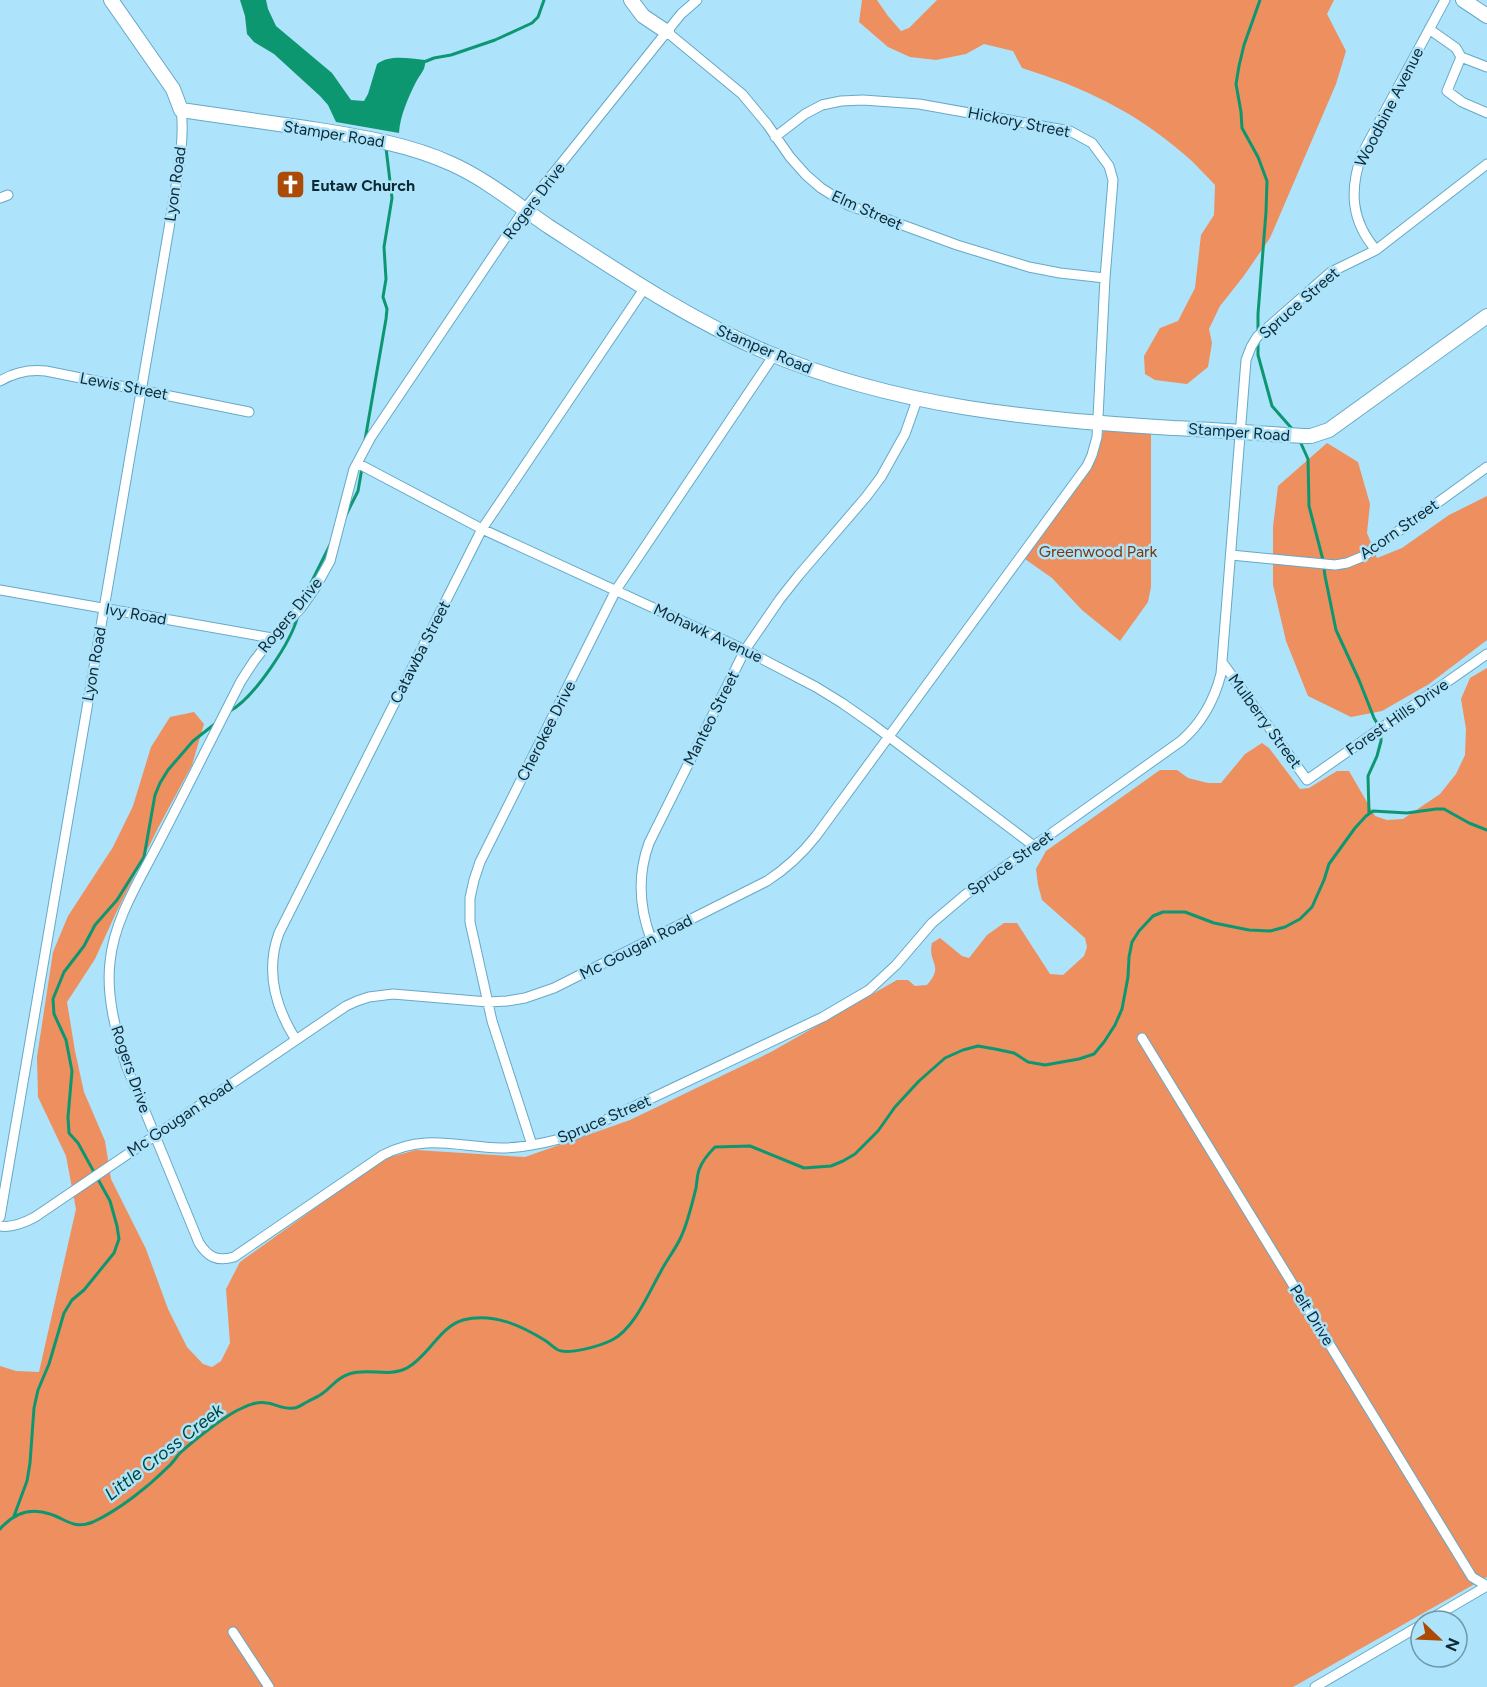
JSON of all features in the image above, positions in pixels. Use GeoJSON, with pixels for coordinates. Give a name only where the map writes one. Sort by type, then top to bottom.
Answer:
{"type":"FeatureCollection","features":[{"type":"Feature","properties":{"kind":"street"},"geometry":{"type":"LineString","coordinates":[[111,0],[173,89],[181,110]]}},
{"type":"Feature","properties":{"kind":"street","name":"Elm Street"},"geometry":{"type":"LineString","coordinates":[[631,0],[644,16],[667,32],[742,94],[790,157],[820,188],[858,209],[957,245],[1029,267],[1105,278]]}},
{"type":"Feature","properties":{"kind":"street","name":"Rogers Drive"},"geometry":{"type":"LineString","coordinates":[[210,1256],[205,1253],[199,1243],[126,1065],[117,1033],[110,987],[112,944],[144,872],[241,681],[272,638],[301,608],[330,561],[357,463],[371,437],[524,210],[681,14],[696,0]]}},
{"type":"Feature","properties":{"kind":"street","name":"Woodbine Avenue"},"geometry":{"type":"LineString","coordinates":[[1376,250],[1365,237],[1356,214],[1354,190],[1357,166],[1445,0]]}},
{"type":"Feature","properties":{"kind":"street"},"geometry":{"type":"LineString","coordinates":[[1463,0],[1487,16]]}},
{"type":"Feature","properties":{"kind":"street"},"geometry":{"type":"LineString","coordinates":[[1429,29],[1456,48],[1461,57],[1487,67]]}},
{"type":"Feature","properties":{"kind":"street"},"geometry":{"type":"LineString","coordinates":[[1461,57],[1448,91],[1462,102],[1487,113]]}},
{"type":"Feature","properties":{"kind":"street","name":"Hickory Street"},"geometry":{"type":"LineString","coordinates":[[776,137],[805,114],[822,105],[863,100],[919,104],[1070,131],[1092,143],[1109,166],[1113,180],[1105,278],[1098,423]]}},
{"type":"Feature","properties":{"kind":"street","name":"Stamper Road"},"geometry":{"type":"LineString","coordinates":[[181,110],[367,138],[398,145],[450,163],[478,177],[644,289],[715,328],[774,356],[842,380],[917,400],[1001,414],[1098,423],[1317,435],[1329,430],[1487,316]]}},
{"type":"Feature","properties":{"kind":"street","name":"Lyon Road"},"geometry":{"type":"LineString","coordinates":[[0,1217],[181,147],[181,110]]}},
{"type":"Feature","properties":{"kind":"street","name":"Spruce Street"},"geometry":{"type":"LineString","coordinates":[[210,1256],[222,1259],[234,1257],[383,1155],[400,1147],[430,1142],[500,1148],[532,1145],[574,1135],[832,1011],[869,990],[883,978],[920,936],[965,895],[1191,733],[1206,714],[1220,680],[1246,360],[1254,342],[1331,272],[1376,250],[1487,164]]}},
{"type":"Feature","properties":{"kind":"street","name":"Catawba Street"},"geometry":{"type":"LineString","coordinates":[[296,1040],[280,1010],[275,993],[272,968],[279,933],[482,529],[644,289]]}},
{"type":"Feature","properties":{"kind":"street","name":"Cherokee Drive"},"geometry":{"type":"LineString","coordinates":[[532,1145],[488,1002],[470,922],[470,898],[474,880],[480,862],[616,590],[774,356]]}},
{"type":"Feature","properties":{"kind":"street","name":"Lewis Street"},"geometry":{"type":"LineString","coordinates":[[0,381],[16,373],[46,371],[249,412]]}},
{"type":"Feature","properties":{"kind":"street","name":"Manteo Street"},"geometry":{"type":"LineString","coordinates":[[651,939],[642,909],[640,878],[645,854],[654,833],[745,650],[799,574],[881,477],[905,434],[917,400]]}},
{"type":"Feature","properties":{"kind":"street","name":"Mc Gougan Road"},"geometry":{"type":"LineString","coordinates":[[0,1226],[18,1225],[34,1217],[346,1006],[357,1001],[393,994],[488,1002],[525,998],[543,993],[783,871],[805,850],[1087,466],[1096,443],[1098,423]]}},
{"type":"Feature","properties":{"kind":"street","name":"Mohawk Avenue"},"geometry":{"type":"LineString","coordinates":[[357,463],[482,529],[745,650],[816,687],[842,703],[1034,846]]}},
{"type":"Feature","properties":{"kind":"street","name":"Acorn Street"},"geometry":{"type":"LineString","coordinates":[[1231,555],[1335,565],[1353,561],[1364,556],[1487,467]]}},
{"type":"Feature","properties":{"kind":"street","name":"Ivy Road"},"geometry":{"type":"LineString","coordinates":[[0,590],[272,638]]}},
{"type":"Feature","properties":{"kind":"street","name":"Forest Hills Drive"},"geometry":{"type":"LineString","coordinates":[[1307,780],[1487,654]]}},
{"type":"Feature","properties":{"kind":"street","name":"Mulberry Street"},"geometry":{"type":"LineString","coordinates":[[1222,662],[1307,780]]}},
{"type":"Feature","properties":{"kind":"street","name":"Pelt Drive"},"geometry":{"type":"LineString","coordinates":[[1143,1038],[1472,1577],[1487,1586]]}},
{"type":"Feature","properties":{"kind":"street"},"geometry":{"type":"LineString","coordinates":[[1448,1609],[1487,1586]]}},
{"type":"Feature","properties":{"kind":"street"},"geometry":{"type":"LineString","coordinates":[[233,1632],[269,1687]]}},
{"type":"Feature","properties":{"kind":"street"},"geometry":{"type":"LineString","coordinates":[[1315,1687],[1409,1632]]}},
{"type":"Feature","properties":{"kind":"green space"},"geometry":{"type":"Polygon","coordinates":[[[862,0],[877,0],[901,31],[909,28],[937,0],[1334,0],[1327,14],[1346,51],[1336,84],[1270,238],[1220,306],[1209,329],[1212,343],[1208,367],[1187,384],[1155,380],[1145,374],[1144,356],[1160,328],[1178,321],[1195,288],[1201,235],[1214,215],[1215,185],[1189,158],[1147,126],[1108,102],[1022,68],[1013,51],[984,44],[966,54],[936,60],[910,57],[888,47],[859,22],[862,0]]]}},
{"type":"Feature","properties":{"kind":"green space","name":"Greenwood Park"},"geometry":{"type":"Polygon","coordinates":[[[1104,429],[1151,430],[1151,587],[1148,602],[1120,641],[1082,610],[1052,578],[1025,559],[1091,468],[1104,429]]]}},
{"type":"Feature","properties":{"kind":"green space"},"geometry":{"type":"Polygon","coordinates":[[[1327,443],[1358,462],[1370,504],[1367,533],[1377,558],[1402,548],[1449,515],[1487,496],[1487,640],[1429,684],[1382,711],[1351,717],[1308,696],[1286,641],[1273,585],[1273,527],[1278,486],[1327,443]]]}},
{"type":"Feature","properties":{"kind":"green space"},"geometry":{"type":"Polygon","coordinates":[[[1487,668],[1487,1577],[1431,1609],[1409,1609],[1409,1621],[1293,1687],[0,1687],[0,1366],[16,1371],[39,1372],[76,1209],[66,1156],[38,1097],[37,1057],[53,952],[68,916],[113,847],[133,806],[151,747],[170,717],[194,712],[204,724],[192,765],[159,826],[95,959],[67,1002],[84,1092],[105,1141],[111,1179],[146,1249],[168,1309],[187,1347],[203,1364],[212,1367],[221,1361],[230,1343],[226,1289],[240,1262],[383,1159],[416,1150],[525,1157],[630,1120],[771,1052],[897,980],[908,980],[915,986],[927,985],[935,973],[932,943],[940,938],[962,956],[969,958],[987,935],[1004,923],[1017,923],[1050,974],[1063,975],[1084,956],[1087,947],[1085,938],[1042,900],[1036,869],[1046,851],[1160,770],[1177,770],[1188,778],[1208,783],[1221,783],[1245,754],[1262,743],[1269,748],[1300,789],[1309,788],[1337,771],[1349,771],[1375,816],[1387,820],[1403,819],[1440,794],[1456,774],[1465,755],[1466,729],[1461,699],[1470,678],[1487,668]]]}},
{"type":"Feature","properties":{"kind":"shaded area"},"geometry":{"type":"Polygon","coordinates":[[[240,0],[266,0],[276,26],[332,73],[351,100],[364,101],[377,64],[382,61],[400,58],[425,60],[424,69],[405,107],[399,133],[336,122],[328,105],[320,96],[274,54],[254,42],[247,34],[240,0]]]}},
{"type":"Feature","properties":{"kind":"waterway"},"geometry":{"type":"LineString","coordinates":[[424,62],[495,40],[532,23],[538,17],[544,0]]}},
{"type":"Feature","properties":{"kind":"waterway"},"geometry":{"type":"LineString","coordinates":[[1258,333],[1267,181],[1258,157],[1242,128],[1236,84],[1244,45],[1260,0]]}},
{"type":"Feature","properties":{"kind":"waterway"},"geometry":{"type":"LineString","coordinates":[[365,440],[387,309],[383,297],[386,279],[384,247],[392,198],[386,148]]}},
{"type":"Feature","properties":{"kind":"waterway"},"geometry":{"type":"LineString","coordinates":[[1258,343],[1258,355],[1272,406],[1294,431]]}},
{"type":"Feature","properties":{"kind":"waterway"},"geometry":{"type":"LineString","coordinates":[[1299,439],[1308,459],[1309,506],[1323,560],[1336,630],[1381,730],[1377,756],[1368,776],[1369,813]]}},
{"type":"Feature","properties":{"kind":"waterway"},"geometry":{"type":"LineString","coordinates":[[346,515],[358,491],[362,468]]}},
{"type":"Feature","properties":{"kind":"waterway"},"geometry":{"type":"LineString","coordinates":[[304,597],[330,545]]}},
{"type":"Feature","properties":{"kind":"waterway"},"geometry":{"type":"LineString","coordinates":[[230,711],[250,694],[271,668],[288,639],[298,615]]}},
{"type":"Feature","properties":{"kind":"waterway"},"geometry":{"type":"LineString","coordinates":[[14,1516],[27,1481],[34,1408],[38,1390],[49,1364],[64,1313],[72,1300],[84,1290],[114,1253],[119,1239],[110,1201],[78,1143],[69,1133],[72,1071],[66,1040],[54,1014],[53,999],[64,972],[84,946],[95,925],[117,900],[144,857],[155,795],[160,783],[193,741],[216,723]]}},
{"type":"Feature","properties":{"kind":"waterway","name":"Little Cross Creek"},"geometry":{"type":"LineString","coordinates":[[0,1529],[10,1519],[22,1513],[36,1511],[75,1524],[93,1522],[133,1498],[160,1475],[192,1442],[236,1411],[259,1403],[296,1408],[319,1396],[337,1380],[349,1374],[400,1371],[415,1363],[447,1329],[463,1320],[485,1318],[507,1322],[527,1330],[563,1351],[585,1349],[612,1340],[634,1320],[679,1242],[690,1213],[699,1170],[715,1147],[750,1146],[804,1168],[831,1166],[855,1154],[878,1131],[895,1107],[919,1081],[945,1058],[963,1050],[978,1046],[995,1049],[1014,1053],[1028,1062],[1045,1065],[1094,1054],[1115,1025],[1122,1009],[1132,942],[1153,916],[1163,912],[1185,912],[1214,923],[1249,930],[1270,931],[1285,927],[1300,919],[1312,907],[1329,864],[1355,828],[1373,811],[1407,813],[1444,809],[1487,830]]}},
{"type":"Feature","properties":{"kind":"place","name":"Eutaw Church"},"geometry":{"type":"Point","coordinates":[290,185]}}]}
